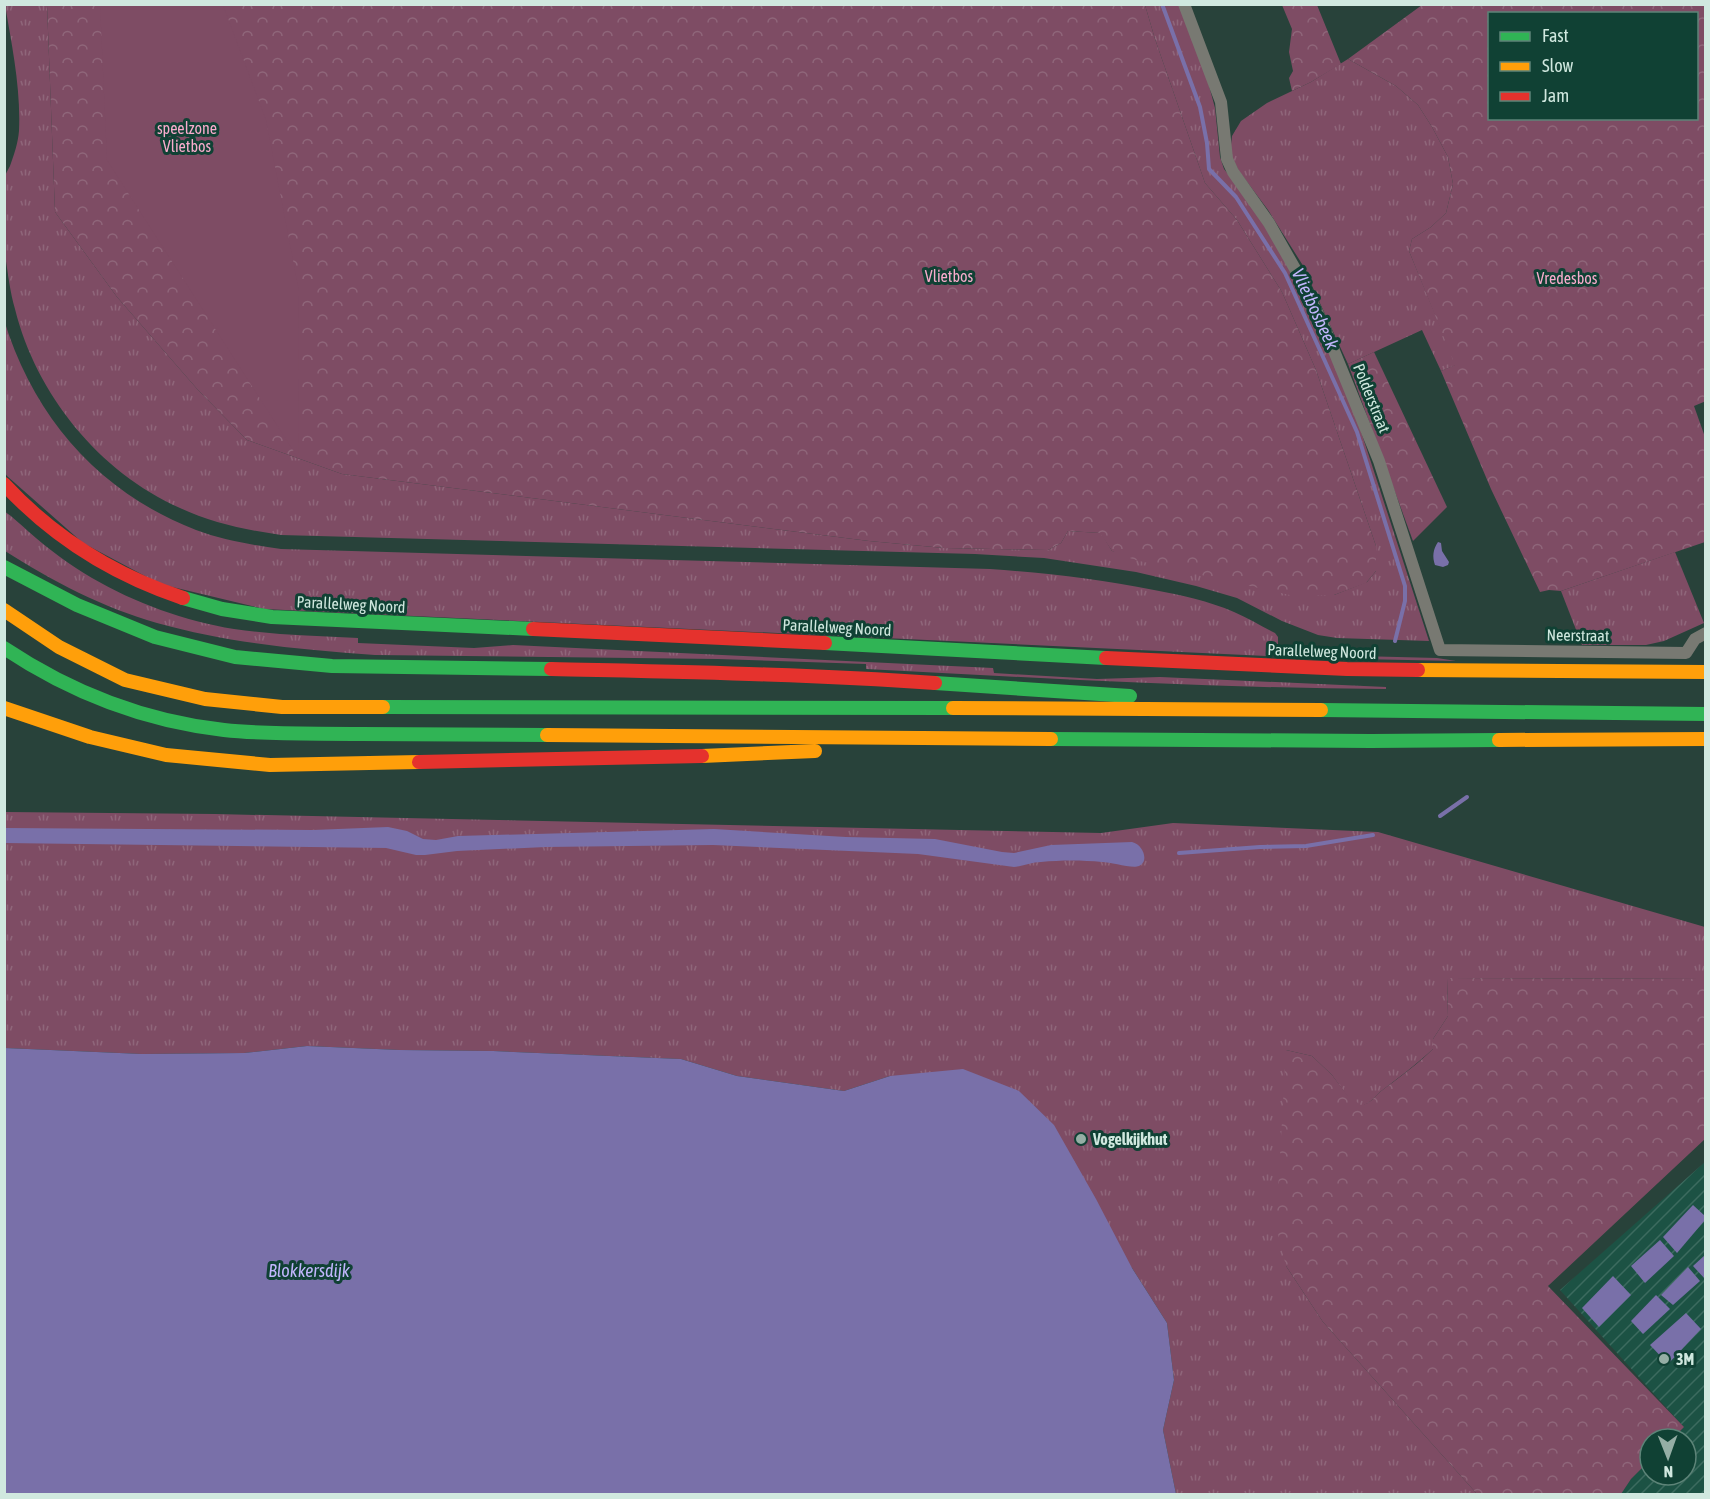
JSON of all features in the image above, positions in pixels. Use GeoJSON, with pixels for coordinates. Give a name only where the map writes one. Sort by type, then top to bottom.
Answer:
{"type":"FeatureCollection","features":[{"type":"Feature","properties":{"kind":"highway","name":"Parallelweg Noord"},"geometry":{"type":"LineString","coordinates":[[4,484],[42,521],[81,551],[127,576],[174,596],[223,609],[272,617],[1347,669],[1706,672]]}},
{"type":"Feature","properties":{"kind":"highway","name":"Parallelweg Noord"},"geometry":{"type":"LineString","coordinates":[[4,502],[57,548],[96,573],[135,593],[174,608],[217,620],[276,628],[1352,680],[1706,684]]}},
{"type":"Feature","properties":{"kind":"highway"},"geometry":{"type":"LineString","coordinates":[[7,568],[77,605],[155,637],[235,657],[332,666],[710,672],[860,678],[1138,696],[1259,709]]}},
{"type":"Feature","properties":{"kind":"highway"},"geometry":{"type":"LineString","coordinates":[[4,610],[59,647],[125,680],[205,699],[282,707],[1259,709],[1706,714]]}},
{"type":"Feature","properties":{"kind":"highway"},"geometry":{"type":"LineString","coordinates":[[4,648],[26,663],[84,693],[147,715],[208,728],[269,734],[1371,741],[1706,739]]}},
{"type":"Feature","properties":{"kind":"highway"},"geometry":{"type":"LineString","coordinates":[[4,708],[90,737],[166,755],[270,765],[705,756],[844,750],[960,738]]}},
{"type":"Feature","properties":{"kind":"street","name":"Polderstraat"},"geometry":{"type":"LineString","coordinates":[[1184,4],[1221,102],[1227,159],[1233,172],[1269,223],[1323,324],[1379,461],[1440,650]]}},
{"type":"Feature","properties":{"kind":"street","name":"Neerstraat"},"geometry":{"type":"LineString","coordinates":[[1440,650],[1686,652],[1695,639],[1706,633]]}},
{"type":"Feature","properties":{"kind":"shaded area","name":"3M"},"geometry":{"type":"Polygon","coordinates":[[[1705,1162],[1705,1494],[1621,1494],[1638,1472],[1638,1487],[1698,1487],[1698,1427],[1684,1427],[1560,1290],[1705,1162]]]}},
{"type":"Feature","properties":{"kind":"green space"},"geometry":{"type":"Polygon","coordinates":[[[5,5],[47,5],[55,212],[117,297],[198,390],[247,440],[342,474],[869,541],[944,548],[1048,550],[1061,543],[1068,531],[1101,533],[1112,551],[1334,595],[1367,582],[1376,571],[1376,546],[1316,370],[1282,292],[1237,220],[1205,183],[1145,5],[1181,5],[1215,108],[1220,157],[1224,169],[1278,246],[1319,328],[1356,416],[1429,641],[1337,638],[1318,635],[1282,621],[1237,598],[1196,586],[1136,572],[1044,558],[975,554],[281,535],[229,525],[180,508],[151,493],[123,474],[98,452],[55,400],[38,371],[25,340],[12,296],[4,247],[5,176],[17,144],[19,131],[19,99],[5,5]]]}},
{"type":"Feature","properties":{"kind":"green space","name":"Vlietbos"},"geometry":{"type":"Polygon","coordinates":[[[47,5],[1145,5],[1205,183],[1237,220],[1282,292],[1316,370],[1376,546],[1376,571],[1366,583],[1334,595],[1294,596],[1135,560],[1112,551],[1100,533],[1068,531],[1061,543],[1048,550],[944,548],[869,541],[342,474],[247,440],[198,390],[117,297],[55,212],[47,5]]]}},
{"type":"Feature","properties":{"kind":"green space","name":"speelzone Vlietbos"},"geometry":{"type":"Polygon","coordinates":[[[100,5],[223,5],[266,120],[299,291],[298,458],[107,160],[100,5]]]}},
{"type":"Feature","properties":{"kind":"green space"},"geometry":{"type":"Polygon","coordinates":[[[1282,5],[1317,5],[1341,64],[1292,91],[1289,78],[1293,71],[1289,52],[1292,29],[1282,5]]]}},
{"type":"Feature","properties":{"kind":"green space","name":"Vredesbos"},"geometry":{"type":"Polygon","coordinates":[[[1422,5],[1705,5],[1706,401],[1694,406],[1705,437],[1705,542],[1561,591],[1540,592],[1491,489],[1441,371],[1455,365],[1409,251],[1412,239],[1431,227],[1446,213],[1453,184],[1448,157],[1432,127],[1418,105],[1396,86],[1348,59],[1422,5]]]}},
{"type":"Feature","properties":{"kind":"green space"},"geometry":{"type":"Polygon","coordinates":[[[1348,59],[1396,86],[1418,105],[1448,157],[1453,184],[1446,213],[1431,227],[1412,239],[1409,251],[1456,365],[1441,371],[1422,330],[1348,364],[1302,264],[1230,154],[1232,136],[1241,121],[1267,103],[1311,82],[1348,59]]]}},
{"type":"Feature","properties":{"kind":"green space"},"geometry":{"type":"Polygon","coordinates":[[[4,320],[17,356],[33,389],[75,448],[101,473],[130,495],[161,514],[196,530],[248,544],[281,549],[1031,572],[1134,586],[1185,596],[1215,605],[1239,614],[1275,633],[1278,637],[1278,654],[1437,658],[1456,661],[1311,658],[264,609],[160,584],[83,543],[7,476],[5,473],[4,320]]]}},
{"type":"Feature","properties":{"kind":"green space"},"geometry":{"type":"Polygon","coordinates":[[[1374,352],[1447,507],[1413,541],[1348,364],[1374,352]]]}},
{"type":"Feature","properties":{"kind":"green space"},"geometry":{"type":"Polygon","coordinates":[[[4,511],[67,562],[125,595],[179,616],[216,626],[249,631],[358,638],[358,643],[474,648],[513,645],[993,668],[994,673],[1097,679],[1160,677],[1386,687],[1386,689],[1126,682],[866,669],[866,664],[718,659],[375,655],[265,645],[211,636],[137,617],[98,602],[60,583],[5,551],[4,511]]]}},
{"type":"Feature","properties":{"kind":"green space"},"geometry":{"type":"Polygon","coordinates":[[[1675,552],[1704,623],[1664,641],[1646,645],[1582,645],[1561,591],[1675,552]]]}},
{"type":"Feature","properties":{"kind":"green space"},"geometry":{"type":"Polygon","coordinates":[[[5,812],[215,814],[1101,833],[1173,823],[1378,832],[1705,927],[1705,979],[1447,978],[1448,1016],[1433,1039],[1433,1049],[1369,1102],[1361,1106],[1348,1097],[1332,1075],[1312,1056],[1286,1050],[1286,1266],[1323,1322],[1477,1494],[1176,1494],[1163,1430],[1174,1380],[1167,1323],[1132,1268],[890,1076],[844,1091],[737,1076],[681,1059],[307,1046],[244,1053],[142,1054],[5,1048],[5,812]]]}},
{"type":"Feature","properties":{"kind":"green space"},"geometry":{"type":"Polygon","coordinates":[[[1447,978],[1705,979],[1705,1139],[1548,1286],[1684,1427],[1638,1427],[1638,1472],[1621,1494],[1477,1494],[1323,1322],[1286,1266],[1276,1226],[1286,1050],[1312,1056],[1332,1075],[1348,1096],[1361,1105],[1371,1100],[1433,1049],[1433,1039],[1448,1016],[1447,978]]]}},
{"type":"Feature","properties":{"kind":"water"},"geometry":{"type":"Polygon","coordinates":[[[1438,542],[1441,543],[1442,551],[1449,562],[1443,567],[1435,565],[1434,562],[1434,550],[1438,542]]]}},
{"type":"Feature","properties":{"kind":"water"},"geometry":{"type":"Polygon","coordinates":[[[388,827],[407,831],[423,839],[436,840],[458,836],[714,829],[846,837],[935,839],[1014,853],[1051,845],[1132,842],[1140,846],[1144,854],[1144,861],[1136,867],[1072,860],[1038,862],[1014,867],[918,854],[713,845],[546,847],[416,855],[386,848],[4,843],[5,828],[313,830],[388,827]]]}},
{"type":"Feature","properties":{"kind":"water","name":"Blokkersdijk"},"geometry":{"type":"Polygon","coordinates":[[[307,1046],[681,1059],[737,1076],[844,1091],[890,1076],[963,1069],[1019,1091],[1054,1125],[1132,1268],[1167,1323],[1174,1380],[1163,1430],[1176,1494],[5,1494],[5,1048],[142,1054],[244,1053],[307,1046]]]}},
{"type":"Feature","properties":{"kind":"water"},"geometry":{"type":"Polygon","coordinates":[[[1693,1205],[1705,1216],[1705,1220],[1677,1253],[1663,1237],[1693,1205]]]}},
{"type":"Feature","properties":{"kind":"water"},"geometry":{"type":"Polygon","coordinates":[[[1660,1240],[1674,1256],[1645,1283],[1631,1266],[1660,1240]]]}},
{"type":"Feature","properties":{"kind":"water"},"geometry":{"type":"Polygon","coordinates":[[[1705,1255],[1706,1278],[1705,1279],[1693,1266],[1705,1255]]]}},
{"type":"Feature","properties":{"kind":"water"},"geometry":{"type":"Polygon","coordinates":[[[1688,1267],[1700,1281],[1673,1305],[1661,1295],[1688,1267]]]}},
{"type":"Feature","properties":{"kind":"water"},"geometry":{"type":"Polygon","coordinates":[[[1613,1276],[1631,1295],[1599,1327],[1582,1308],[1613,1276]]]}},
{"type":"Feature","properties":{"kind":"water"},"geometry":{"type":"Polygon","coordinates":[[[1656,1295],[1670,1309],[1643,1334],[1631,1321],[1656,1295]]]}},
{"type":"Feature","properties":{"kind":"water"},"geometry":{"type":"Polygon","coordinates":[[[1686,1313],[1701,1329],[1668,1364],[1650,1345],[1686,1313]]]}},
{"type":"Feature","properties":{"kind":"waterway","name":"Vlietbosbeek"},"geometry":{"type":"LineString","coordinates":[[1162,4],[1200,107],[1209,169],[1236,197],[1285,273],[1357,432],[1405,586],[1405,601],[1395,641]]}},
{"type":"Feature","properties":{"kind":"waterway"},"geometry":{"type":"LineString","coordinates":[[1440,816],[1467,797]]}},
{"type":"Feature","properties":{"kind":"waterway"},"geometry":{"type":"LineString","coordinates":[[1179,853],[1306,846],[1373,835]]}},
{"type":"Feature","properties":{"kind":"traffic: fast"},"geometry":{"type":"LineString","coordinates":[[4,567],[77,605],[155,637],[235,657],[332,666],[551,669]]}},
{"type":"Feature","properties":{"kind":"traffic: fast"},"geometry":{"type":"LineString","coordinates":[[183,598],[222,609],[272,617],[533,629]]}},
{"type":"Feature","properties":{"kind":"traffic: fast"},"geometry":{"type":"LineString","coordinates":[[825,643],[1106,658]]}},
{"type":"Feature","properties":{"kind":"traffic: fast"},"geometry":{"type":"LineString","coordinates":[[4,648],[29,664],[82,691],[137,712],[194,726],[241,732],[275,733],[547,735]]}},
{"type":"Feature","properties":{"kind":"traffic: fast"},"geometry":{"type":"LineString","coordinates":[[935,683],[1130,696]]}},
{"type":"Feature","properties":{"kind":"traffic: fast"},"geometry":{"type":"LineString","coordinates":[[383,707],[953,708]]}},
{"type":"Feature","properties":{"kind":"traffic: fast"},"geometry":{"type":"LineString","coordinates":[[1321,710],[1706,714]]}},
{"type":"Feature","properties":{"kind":"traffic: fast"},"geometry":{"type":"LineString","coordinates":[[1051,739],[1499,740]]}},
{"type":"Feature","properties":{"kind":"traffic: slow"},"geometry":{"type":"LineString","coordinates":[[4,610],[59,647],[125,680],[205,699],[282,707],[383,707]]}},
{"type":"Feature","properties":{"kind":"traffic: slow"},"geometry":{"type":"LineString","coordinates":[[1418,670],[1706,672]]}},
{"type":"Feature","properties":{"kind":"traffic: slow"},"geometry":{"type":"LineString","coordinates":[[4,708],[90,737],[166,755],[270,765],[419,762]]}},
{"type":"Feature","properties":{"kind":"traffic: slow"},"geometry":{"type":"LineString","coordinates":[[953,708],[1321,710]]}},
{"type":"Feature","properties":{"kind":"traffic: slow"},"geometry":{"type":"LineString","coordinates":[[547,735],[1051,739]]}},
{"type":"Feature","properties":{"kind":"traffic: slow"},"geometry":{"type":"LineString","coordinates":[[1499,740],[1706,739]]}},
{"type":"Feature","properties":{"kind":"traffic: slow"},"geometry":{"type":"LineString","coordinates":[[702,756],[815,751]]}},
{"type":"Feature","properties":{"kind":"traffic: jam"},"geometry":{"type":"LineString","coordinates":[[4,484],[43,521],[86,553],[133,578],[183,598]]}},
{"type":"Feature","properties":{"kind":"traffic: jam"},"geometry":{"type":"LineString","coordinates":[[533,629],[825,643]]}},
{"type":"Feature","properties":{"kind":"traffic: jam"},"geometry":{"type":"LineString","coordinates":[[1106,658],[1418,670]]}},
{"type":"Feature","properties":{"kind":"traffic: jam"},"geometry":{"type":"LineString","coordinates":[[551,669],[791,675],[935,683]]}},
{"type":"Feature","properties":{"kind":"traffic: jam"},"geometry":{"type":"LineString","coordinates":[[419,762],[702,756]]}},
{"type":"Feature","properties":{"kind":"place","name":"Vogelkijkhut"},"geometry":{"type":"Point","coordinates":[1081,1139]}},
{"type":"Feature","properties":{"kind":"place","name":"3M"},"geometry":{"type":"Point","coordinates":[1664,1359]}}]}
